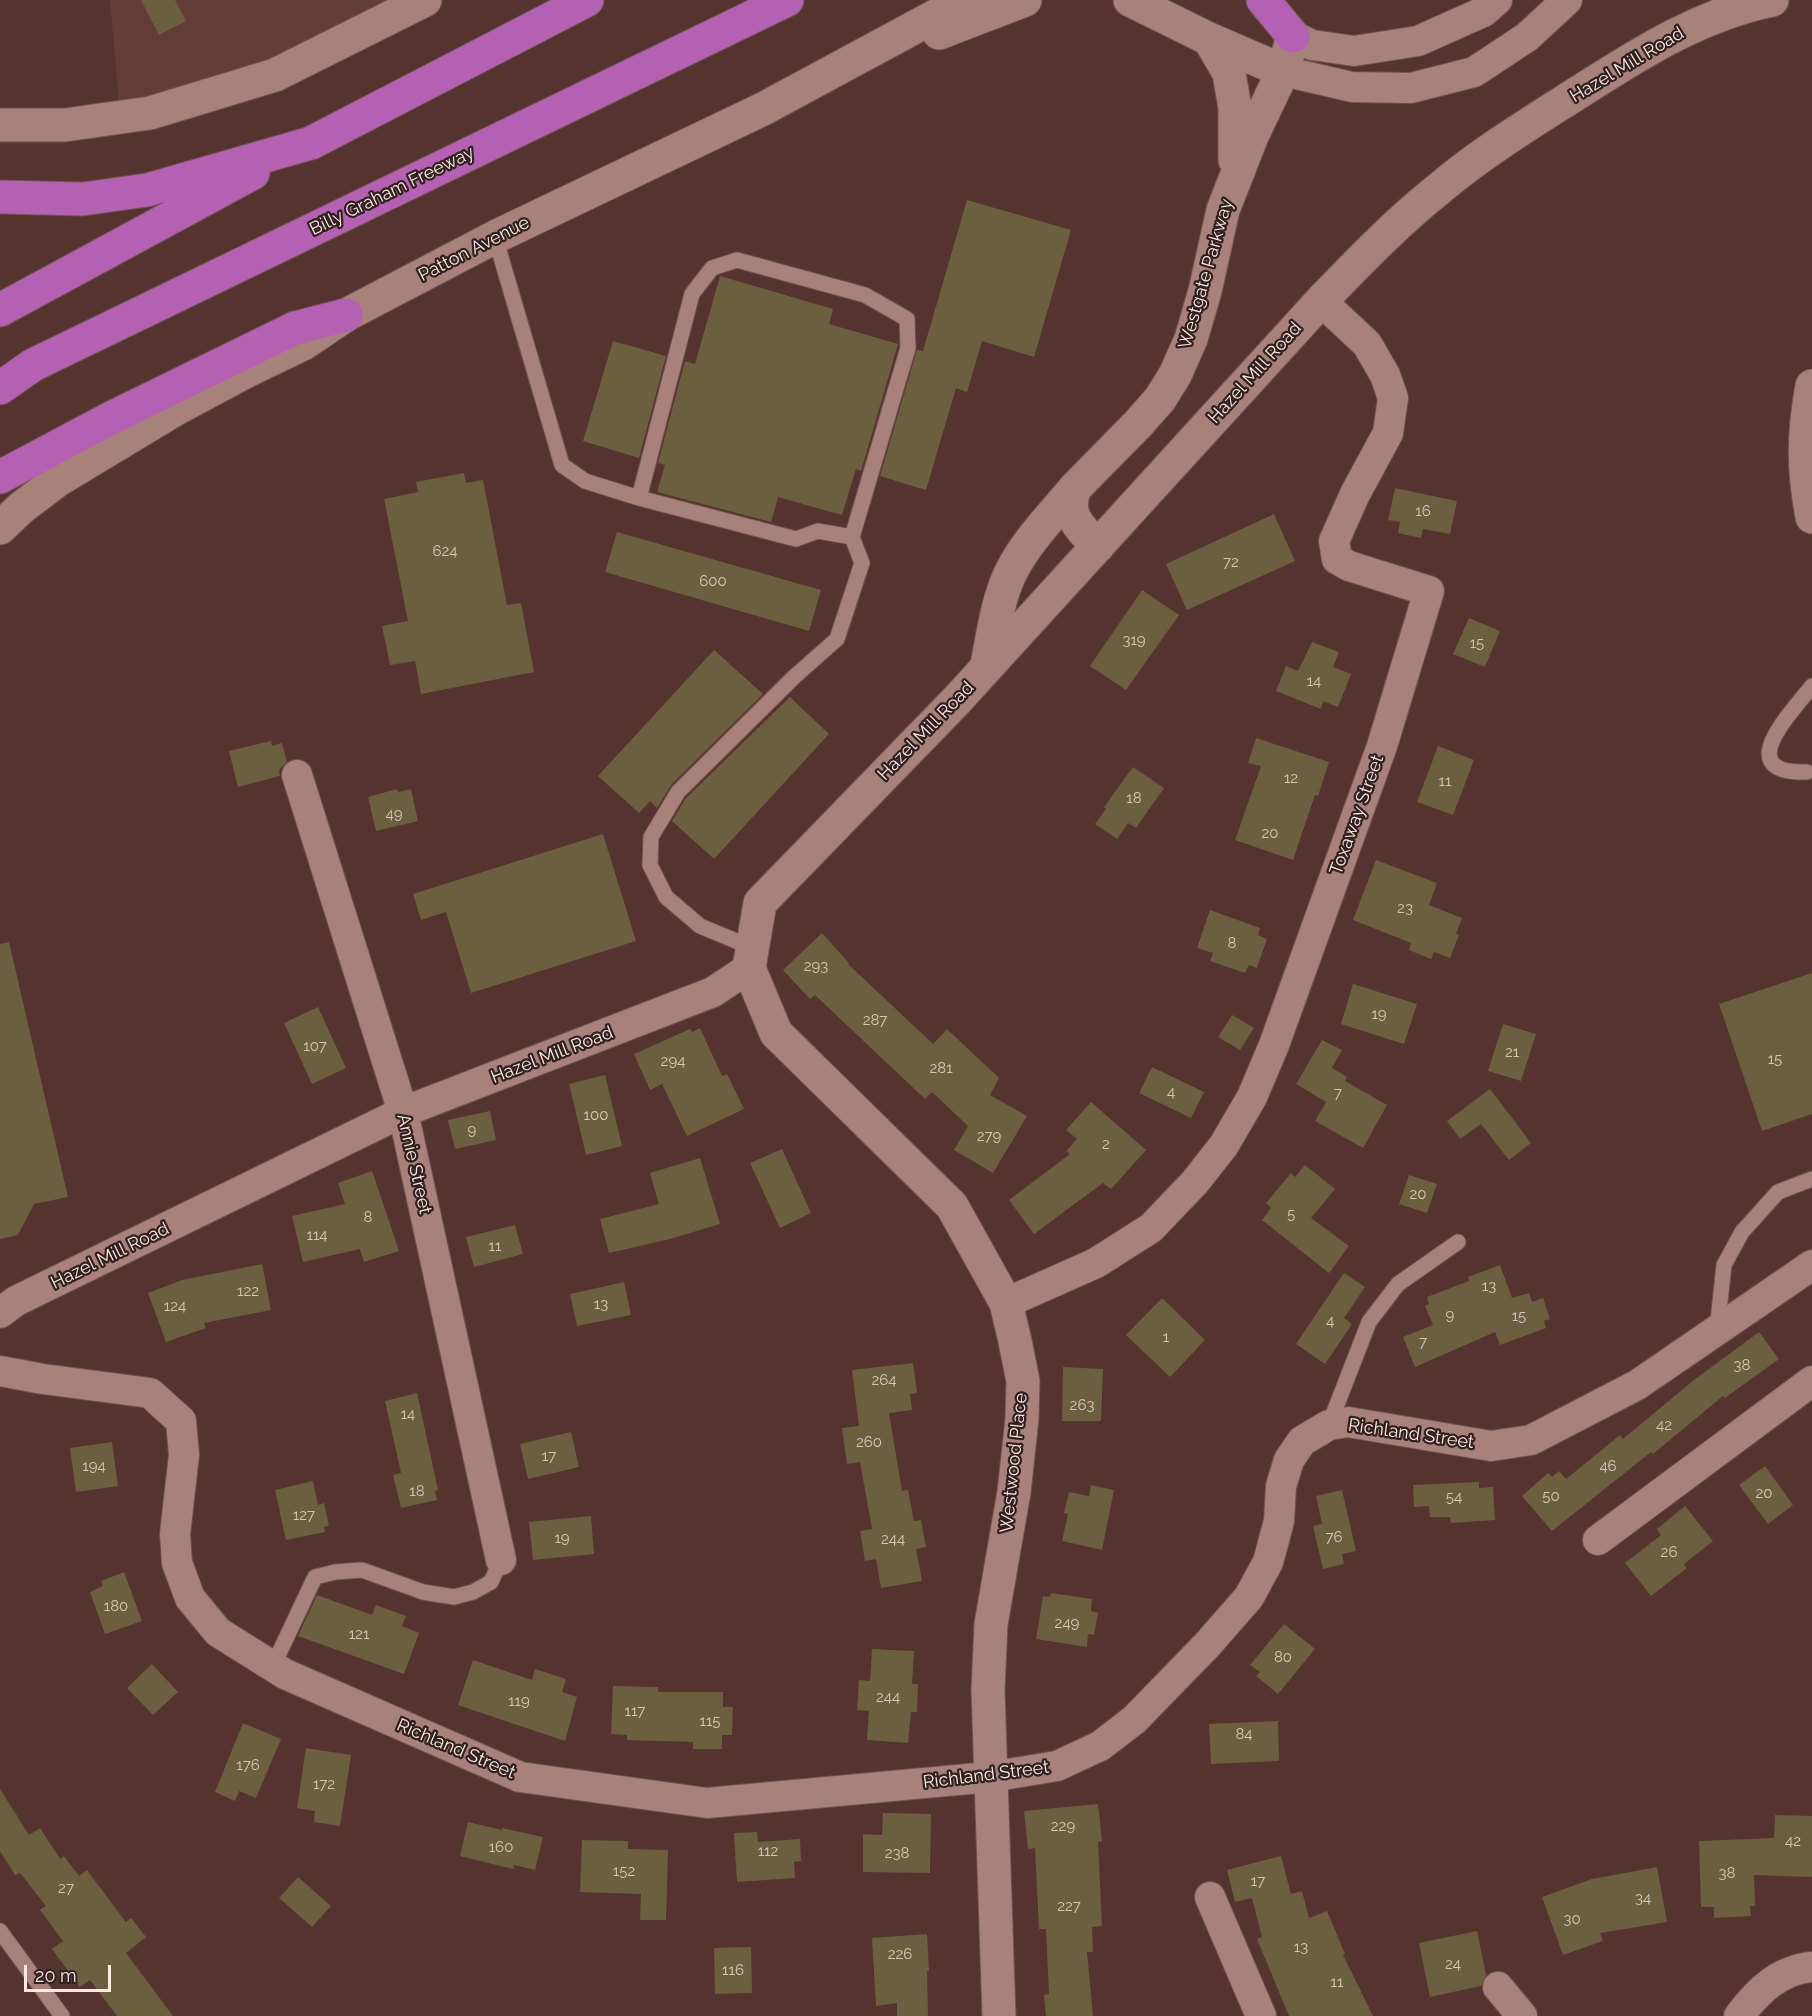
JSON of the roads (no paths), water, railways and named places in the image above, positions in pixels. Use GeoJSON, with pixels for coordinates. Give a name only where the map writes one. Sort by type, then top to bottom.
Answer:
{"type":"FeatureCollection","features":[{"type":"Feature","properties":{"kind":"highway"},"geometry":{"type":"LineString","coordinates":[[0,310],[310,143],[587,0]]}},
{"type":"Feature","properties":{"kind":"highway","name":"Billy Graham Freeway"},"geometry":{"type":"LineString","coordinates":[[0,388],[33,365],[788,0]]}},
{"type":"Feature","properties":{"kind":"highway"},"geometry":{"type":"LineString","coordinates":[[1263,0],[1293,36]]}},
{"type":"Feature","properties":{"kind":"highway"},"geometry":{"type":"LineString","coordinates":[[0,197],[82,199],[147,190],[310,143]]}},
{"type":"Feature","properties":{"kind":"highway"},"geometry":{"type":"LineString","coordinates":[[0,477],[111,418],[296,328],[346,315]]}},
{"type":"Feature","properties":{"kind":"highway"},"geometry":{"type":"LineString","coordinates":[[0,381],[33,365]]}},
{"type":"Feature","properties":{"kind":"street"},"geometry":{"type":"LineString","coordinates":[[0,125],[65,124],[150,113],[275,75],[425,0]]}},
{"type":"Feature","properties":{"kind":"street","name":"Patton Avenue"},"geometry":{"type":"LineString","coordinates":[[0,528],[21,508],[67,475],[174,410],[303,344],[346,315],[495,237],[763,109],[965,0]]}},
{"type":"Feature","properties":{"kind":"street"},"geometry":{"type":"LineString","coordinates":[[882,46],[949,31],[1025,0]]}},
{"type":"Feature","properties":{"kind":"street"},"geometry":{"type":"LineString","coordinates":[[1130,0],[1209,39],[1283,71],[1352,87],[1411,88],[1474,72],[1527,36],[1567,0]]}},
{"type":"Feature","properties":{"kind":"street"},"geometry":{"type":"LineString","coordinates":[[1293,36],[1312,45],[1354,51],[1418,40],[1483,12],[1497,0]]}},
{"type":"Feature","properties":{"kind":"street","name":"Hazel Mill Road"},"geometry":{"type":"LineString","coordinates":[[0,1313],[16,1301],[403,1112],[713,992],[751,958],[760,903],[987,667],[1321,301],[1381,240],[1440,187],[1515,133],[1613,70],[1679,32],[1729,11],[1772,0]]}},
{"type":"Feature","properties":{"kind":"street","name":"Westgate Parkway"},"geometry":{"type":"LineString","coordinates":[[987,667],[1001,599],[1009,575],[1018,559],[1075,489],[1160,399],[1175,375],[1191,339],[1205,291],[1222,210],[1283,71],[1293,36]]}},
{"type":"Feature","properties":{"kind":"street"},"geometry":{"type":"LineString","coordinates":[[1209,39],[1229,73],[1235,108],[1235,177]]}},
{"type":"Feature","properties":{"kind":"street","name":"Toxaway Street"},"geometry":{"type":"LineString","coordinates":[[1006,1303],[1096,1263],[1151,1228],[1195,1182],[1224,1145],[1252,1097],[1274,1045],[1382,746],[1429,591],[1348,566],[1337,559],[1334,542],[1355,494],[1388,433],[1393,398],[1385,375],[1366,344],[1321,301]]}},
{"type":"Feature","properties":{"kind":"street"},"geometry":{"type":"LineString","coordinates":[[1812,387],[1805,425],[1805,477],[1812,517]]}},
{"type":"Feature","properties":{"kind":"street"},"geometry":{"type":"LineString","coordinates":[[1075,489],[1072,497],[1074,519],[1098,546]]}},
{"type":"Feature","properties":{"kind":"street","name":"Annie Street"},"geometry":{"type":"LineString","coordinates":[[297,775],[403,1112],[501,1560]]}},
{"type":"Feature","properties":{"kind":"street","name":"Westwood Place"},"geometry":{"type":"LineString","coordinates":[[751,958],[776,1034],[952,1206],[1006,1303],[1023,1381],[1022,1419],[1014,1492],[991,1624],[988,1690],[999,2016]]}},
{"type":"Feature","properties":{"kind":"street","name":"Richland Street"},"geometry":{"type":"LineString","coordinates":[[0,1371],[150,1393],[181,1421],[184,1455],[175,1534],[177,1563],[190,1598],[218,1632],[285,1674],[520,1777],[707,1803],[990,1777],[1057,1766],[1100,1746],[1134,1720],[1207,1645],[1249,1597],[1268,1562],[1279,1521],[1281,1486],[1289,1460],[1302,1441],[1329,1425],[1348,1422],[1491,1446],[1531,1440],[1637,1385],[1812,1265]]}},
{"type":"Feature","properties":{"kind":"street"},"geometry":{"type":"LineString","coordinates":[[1598,1540],[1812,1381]]}},
{"type":"Feature","properties":{"kind":"street"},"geometry":{"type":"LineString","coordinates":[[1210,1897],[1261,2016]]}},
{"type":"Feature","properties":{"kind":"street"},"geometry":{"type":"LineString","coordinates":[[1739,2016],[1758,1991],[1783,1976],[1812,1967]]}},
{"type":"Feature","properties":{"kind":"street"},"geometry":{"type":"LineString","coordinates":[[1498,1987],[1522,2016]]}},
{"type":"Feature","properties":{"kind":"lane"},"geometry":{"type":"LineString","coordinates":[[495,237],[562,465],[585,481],[639,498],[796,540],[818,531],[852,537]]}},
{"type":"Feature","properties":{"kind":"lane"},"geometry":{"type":"LineString","coordinates":[[639,498],[692,294],[712,267],[737,260],[865,295],[907,319],[908,348],[852,537],[862,563],[837,639],[794,677],[678,792],[651,837],[650,865],[666,897],[700,926],[751,958]]}},
{"type":"Feature","properties":{"kind":"lane"},"geometry":{"type":"LineString","coordinates":[[1807,772],[1791,773],[1781,770],[1770,760],[1769,748],[1777,732],[1812,686]]}},
{"type":"Feature","properties":{"kind":"lane"},"geometry":{"type":"LineString","coordinates":[[1717,1330],[1724,1265],[1742,1232],[1779,1192],[1812,1179]]}},
{"type":"Feature","properties":{"kind":"lane"},"geometry":{"type":"LineString","coordinates":[[1329,1425],[1369,1322],[1398,1284],[1458,1242]]}},
{"type":"Feature","properties":{"kind":"lane"},"geometry":{"type":"LineString","coordinates":[[273,1666],[315,1577],[335,1572],[362,1570],[423,1592],[454,1597],[473,1592],[490,1582],[501,1560]]}},
{"type":"Feature","properties":{"kind":"lane"},"geometry":{"type":"LineString","coordinates":[[0,1931],[62,2016]]}}]}
